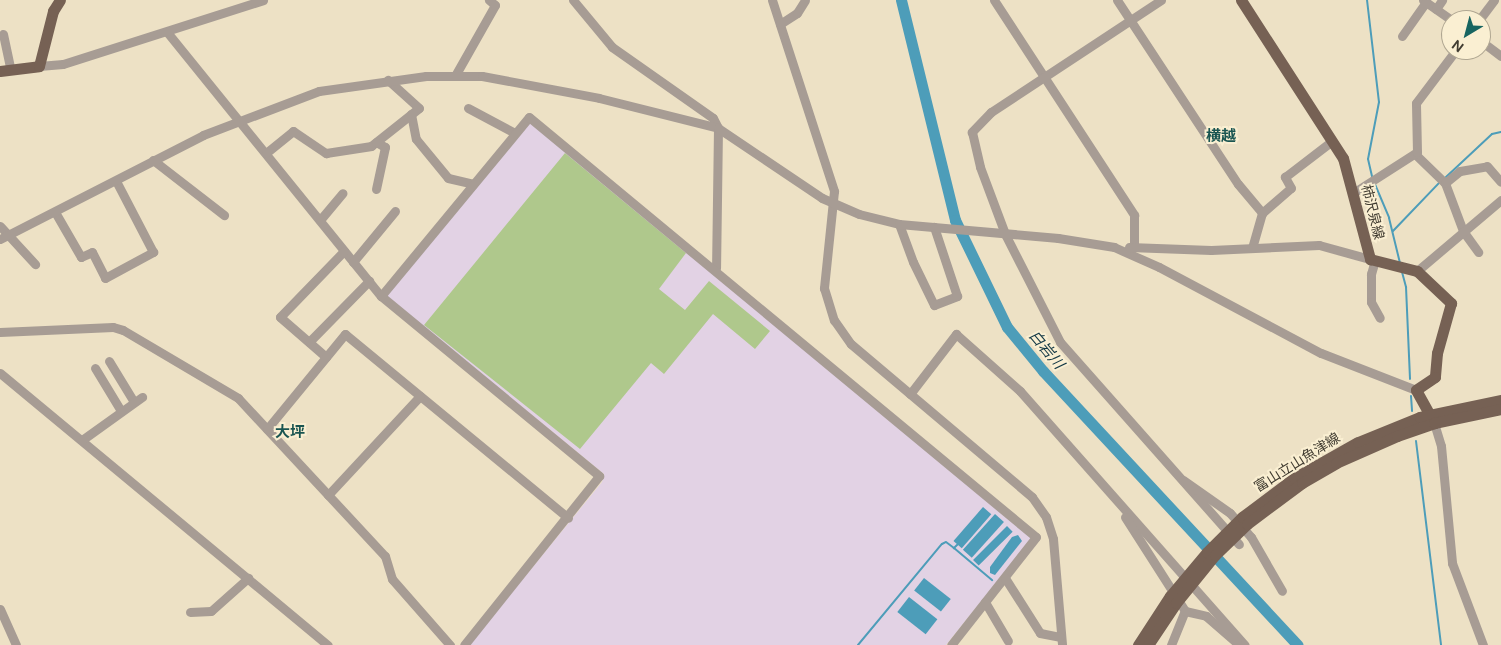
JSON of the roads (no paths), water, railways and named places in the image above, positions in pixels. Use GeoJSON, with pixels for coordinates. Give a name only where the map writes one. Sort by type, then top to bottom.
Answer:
{"type":"FeatureCollection","features":[{"type":"Feature","properties":{"kind":"main road"},"geometry":{"type":"LineString","coordinates":[[5,69],[39,66],[53,12],[60,0]]}},
{"type":"Feature","properties":{"kind":"main road","name":"柿沢泉線"},"geometry":{"type":"LineString","coordinates":[[1241,0],[1332,141],[1348,170],[1373,260],[1407,270],[1451,302],[1437,353],[1435,377],[1416,390]]}},
{"type":"Feature","properties":{"kind":"main road"},"geometry":{"type":"LineString","coordinates":[[1416,390],[1432,418]]}},
{"type":"Feature","properties":{"kind":"main road","name":"富山立山魚津線"},"geometry":{"type":"LineString","coordinates":[[1138,645],[1187,581],[1245,520],[1336,463],[1432,418],[1501,400]]}},
{"type":"Feature","properties":{"kind":"main road","name":"富山立山魚津線"},"geometry":{"type":"LineString","coordinates":[[1432,418],[1501,409]]}},
{"type":"Feature","properties":{"kind":"main road","name":"富山立山魚津線"},"geometry":{"type":"LineString","coordinates":[[1148,645],[1173,600]]}},
{"type":"Feature","properties":{"kind":"street"},"geometry":{"type":"LineString","coordinates":[[39,66],[63,64],[263,0]]}},
{"type":"Feature","properties":{"kind":"street"},"geometry":{"type":"LineString","coordinates":[[456,74],[495,4],[489,0]]}},
{"type":"Feature","properties":{"kind":"street"},"geometry":{"type":"LineString","coordinates":[[573,0],[612,47],[713,118],[718,128],[716,268]]}},
{"type":"Feature","properties":{"kind":"street"},"geometry":{"type":"LineString","coordinates":[[772,0],[834,191],[824,288],[834,320],[851,344],[1032,497],[1046,517],[1053,540],[1061,641],[1040,633],[1005,578]]}},
{"type":"Feature","properties":{"kind":"street"},"geometry":{"type":"LineString","coordinates":[[780,24],[797,13],[805,0]]}},
{"type":"Feature","properties":{"kind":"street"},"geometry":{"type":"LineString","coordinates":[[994,0],[1134,215],[1134,247]]}},
{"type":"Feature","properties":{"kind":"street"},"geometry":{"type":"LineString","coordinates":[[1117,0],[1238,184],[1262,213]]}},
{"type":"Feature","properties":{"kind":"street"},"geometry":{"type":"LineString","coordinates":[[1162,0],[981,119],[972,132],[980,167],[1005,234],[1060,342],[1230,534]]}},
{"type":"Feature","properties":{"kind":"street"},"geometry":{"type":"LineString","coordinates":[[1436,9],[1442,0]]}},
{"type":"Feature","properties":{"kind":"street"},"geometry":{"type":"LineString","coordinates":[[1402,36],[1425,1],[1441,12]]}},
{"type":"Feature","properties":{"kind":"street"},"geometry":{"type":"LineString","coordinates":[[166,32],[239,119],[381,296],[599,476],[568,518],[464,645]]}},
{"type":"Feature","properties":{"kind":"street"},"geometry":{"type":"LineString","coordinates":[[3,34],[5,69]]}},
{"type":"Feature","properties":{"kind":"street"},"geometry":{"type":"LineString","coordinates":[[1353,193],[1417,152],[1416,103],[1448,60]]}},
{"type":"Feature","properties":{"kind":"street"},"geometry":{"type":"LineString","coordinates":[[0,239],[116,181],[153,160],[239,119],[319,91],[388,80],[456,74],[535,84],[718,128],[832,203],[899,224],[1058,238],[1114,247],[1211,250],[1318,245],[1373,260],[1371,302],[1380,318]]}},
{"type":"Feature","properties":{"kind":"street"},"geometry":{"type":"LineString","coordinates":[[266,153],[293,131],[326,152],[371,146],[419,108],[388,80]]}},
{"type":"Feature","properties":{"kind":"street"},"geometry":{"type":"LineString","coordinates":[[468,108],[515,133]]}},
{"type":"Feature","properties":{"kind":"street"},"geometry":{"type":"LineString","coordinates":[[412,114],[416,139],[448,178],[473,184]]}},
{"type":"Feature","properties":{"kind":"street"},"geometry":{"type":"LineString","coordinates":[[381,296],[529,116],[716,268],[1036,537],[951,645]]}},
{"type":"Feature","properties":{"kind":"street"},"geometry":{"type":"LineString","coordinates":[[1252,247],[1262,213],[1290,188],[1285,177],[1332,141]]}},
{"type":"Feature","properties":{"kind":"street"},"geometry":{"type":"LineString","coordinates":[[376,142],[385,147],[376,189]]}},
{"type":"Feature","properties":{"kind":"street"},"geometry":{"type":"LineString","coordinates":[[1415,154],[1445,183],[1463,231],[1478,252]]}},
{"type":"Feature","properties":{"kind":"street"},"geometry":{"type":"LineString","coordinates":[[153,160],[224,215]]}},
{"type":"Feature","properties":{"kind":"street"},"geometry":{"type":"LineString","coordinates":[[1445,183],[1460,171],[1487,166],[1501,182]]}},
{"type":"Feature","properties":{"kind":"street"},"geometry":{"type":"LineString","coordinates":[[55,212],[81,258],[92,252],[105,278],[153,252],[116,181]]}},
{"type":"Feature","properties":{"kind":"street"},"geometry":{"type":"LineString","coordinates":[[320,220],[343,193]]}},
{"type":"Feature","properties":{"kind":"street"},"geometry":{"type":"LineString","coordinates":[[1407,270],[1463,231],[1501,200]]}},
{"type":"Feature","properties":{"kind":"street"},"geometry":{"type":"LineString","coordinates":[[353,262],[395,211]]}},
{"type":"Feature","properties":{"kind":"street"},"geometry":{"type":"LineString","coordinates":[[899,224],[913,262],[934,304],[956,296],[934,227]]}},
{"type":"Feature","properties":{"kind":"street"},"geometry":{"type":"LineString","coordinates":[[0,226],[10,234],[19,251],[35,264]]}},
{"type":"Feature","properties":{"kind":"street"},"geometry":{"type":"LineString","coordinates":[[1114,247],[1321,353],[1416,390]]}},
{"type":"Feature","properties":{"kind":"street"},"geometry":{"type":"LineString","coordinates":[[326,357],[280,317],[344,251]]}},
{"type":"Feature","properties":{"kind":"street"},"geometry":{"type":"LineString","coordinates":[[309,342],[369,281]]}},
{"type":"Feature","properties":{"kind":"street"},"geometry":{"type":"LineString","coordinates":[[0,332],[113,327],[124,330],[238,398],[385,556],[392,578],[450,645]]}},
{"type":"Feature","properties":{"kind":"street"},"geometry":{"type":"LineString","coordinates":[[267,429],[345,334],[568,518]]}},
{"type":"Feature","properties":{"kind":"street"},"geometry":{"type":"LineString","coordinates":[[910,394],[956,334],[1020,390],[1245,645]]}},
{"type":"Feature","properties":{"kind":"street"},"geometry":{"type":"LineString","coordinates":[[82,440],[138,400],[109,361]]}},
{"type":"Feature","properties":{"kind":"street"},"geometry":{"type":"LineString","coordinates":[[95,368],[121,411]]}},
{"type":"Feature","properties":{"kind":"street"},"geometry":{"type":"LineString","coordinates":[[0,373],[328,645]]}},
{"type":"Feature","properties":{"kind":"street"},"geometry":{"type":"LineString","coordinates":[[328,495],[420,396]]}},
{"type":"Feature","properties":{"kind":"street"},"geometry":{"type":"LineString","coordinates":[[1432,418],[1441,446],[1452,563],[1483,645]]}},
{"type":"Feature","properties":{"kind":"street"},"geometry":{"type":"LineString","coordinates":[[1177,476],[1230,513],[1265,557],[1282,592]]}},
{"type":"Feature","properties":{"kind":"street"},"geometry":{"type":"LineString","coordinates":[[1125,511],[1125,517],[1148,555],[1186,611],[1206,616],[1239,645]]}},
{"type":"Feature","properties":{"kind":"street"},"geometry":{"type":"LineString","coordinates":[[190,612],[212,611],[248,578]]}},
{"type":"Feature","properties":{"kind":"street"},"geometry":{"type":"LineString","coordinates":[[986,602],[1008,641]]}},
{"type":"Feature","properties":{"kind":"street"},"geometry":{"type":"LineString","coordinates":[[0,609],[16,645]]}},
{"type":"Feature","properties":{"kind":"street"},"geometry":{"type":"LineString","coordinates":[[1171,645],[1186,611]]}},
{"type":"Feature","properties":{"kind":"water"},"geometry":{"type":"Polygon","coordinates":[[[983,507],[991,514],[962,548],[953,541],[983,507]]]}},
{"type":"Feature","properties":{"kind":"water"},"geometry":{"type":"Polygon","coordinates":[[[995,514],[1004,522],[972,558],[963,550],[995,514]]]}},
{"type":"Feature","properties":{"kind":"water"},"geometry":{"type":"Polygon","coordinates":[[[1007,526],[1013,532],[979,566],[973,560],[1007,526]]]}},
{"type":"Feature","properties":{"kind":"water"},"geometry":{"type":"Polygon","coordinates":[[[1018,535],[1022,541],[995,575],[990,573],[990,567],[1012,537],[1018,535]]]}},
{"type":"Feature","properties":{"kind":"water"},"geometry":{"type":"Polygon","coordinates":[[[924,578],[951,599],[941,612],[914,591],[924,578]]]}},
{"type":"Feature","properties":{"kind":"water"},"geometry":{"type":"Polygon","coordinates":[[[909,597],[937,619],[926,634],[897,612],[909,597]]]}},
{"type":"Feature","properties":{"kind":"waterway","name":"白岩川"},"geometry":{"type":"LineString","coordinates":[[901,0],[955,220],[1007,327],[1043,371],[1298,645]]}},
{"type":"Feature","properties":{"kind":"waterway"},"geometry":{"type":"LineString","coordinates":[[1367,0],[1379,102],[1368,159],[1372,177]]}},
{"type":"Feature","properties":{"kind":"waterway"},"geometry":{"type":"LineString","coordinates":[[1446,177],[1492,134],[1501,132]]}},
{"type":"Feature","properties":{"kind":"waterway"},"geometry":{"type":"LineString","coordinates":[[1374,182],[1389,218],[1400,263]]}},
{"type":"Feature","properties":{"kind":"waterway"},"geometry":{"type":"LineString","coordinates":[[1393,231],[1440,182]]}},
{"type":"Feature","properties":{"kind":"waterway"},"geometry":{"type":"LineString","coordinates":[[1402,272],[1406,287],[1410,379]]}},
{"type":"Feature","properties":{"kind":"waterway"},"geometry":{"type":"LineString","coordinates":[[1411,396],[1412,411]]}},
{"type":"Feature","properties":{"kind":"waterway"},"geometry":{"type":"LineString","coordinates":[[1416,441],[1441,645]]}},
{"type":"Feature","properties":{"kind":"waterway"},"geometry":{"type":"LineString","coordinates":[[858,645],[942,544],[946,542],[954,548]]}},
{"type":"Feature","properties":{"kind":"waterway"},"geometry":{"type":"LineString","coordinates":[[958,544],[954,548],[992,580]]}},
{"type":"Feature","properties":{"kind":"district","name":"横越"},"geometry":{"type":"Point","coordinates":[1221,137]}},
{"type":"Feature","properties":{"kind":"district","name":"大坪"},"geometry":{"type":"Point","coordinates":[290,433]}}]}
